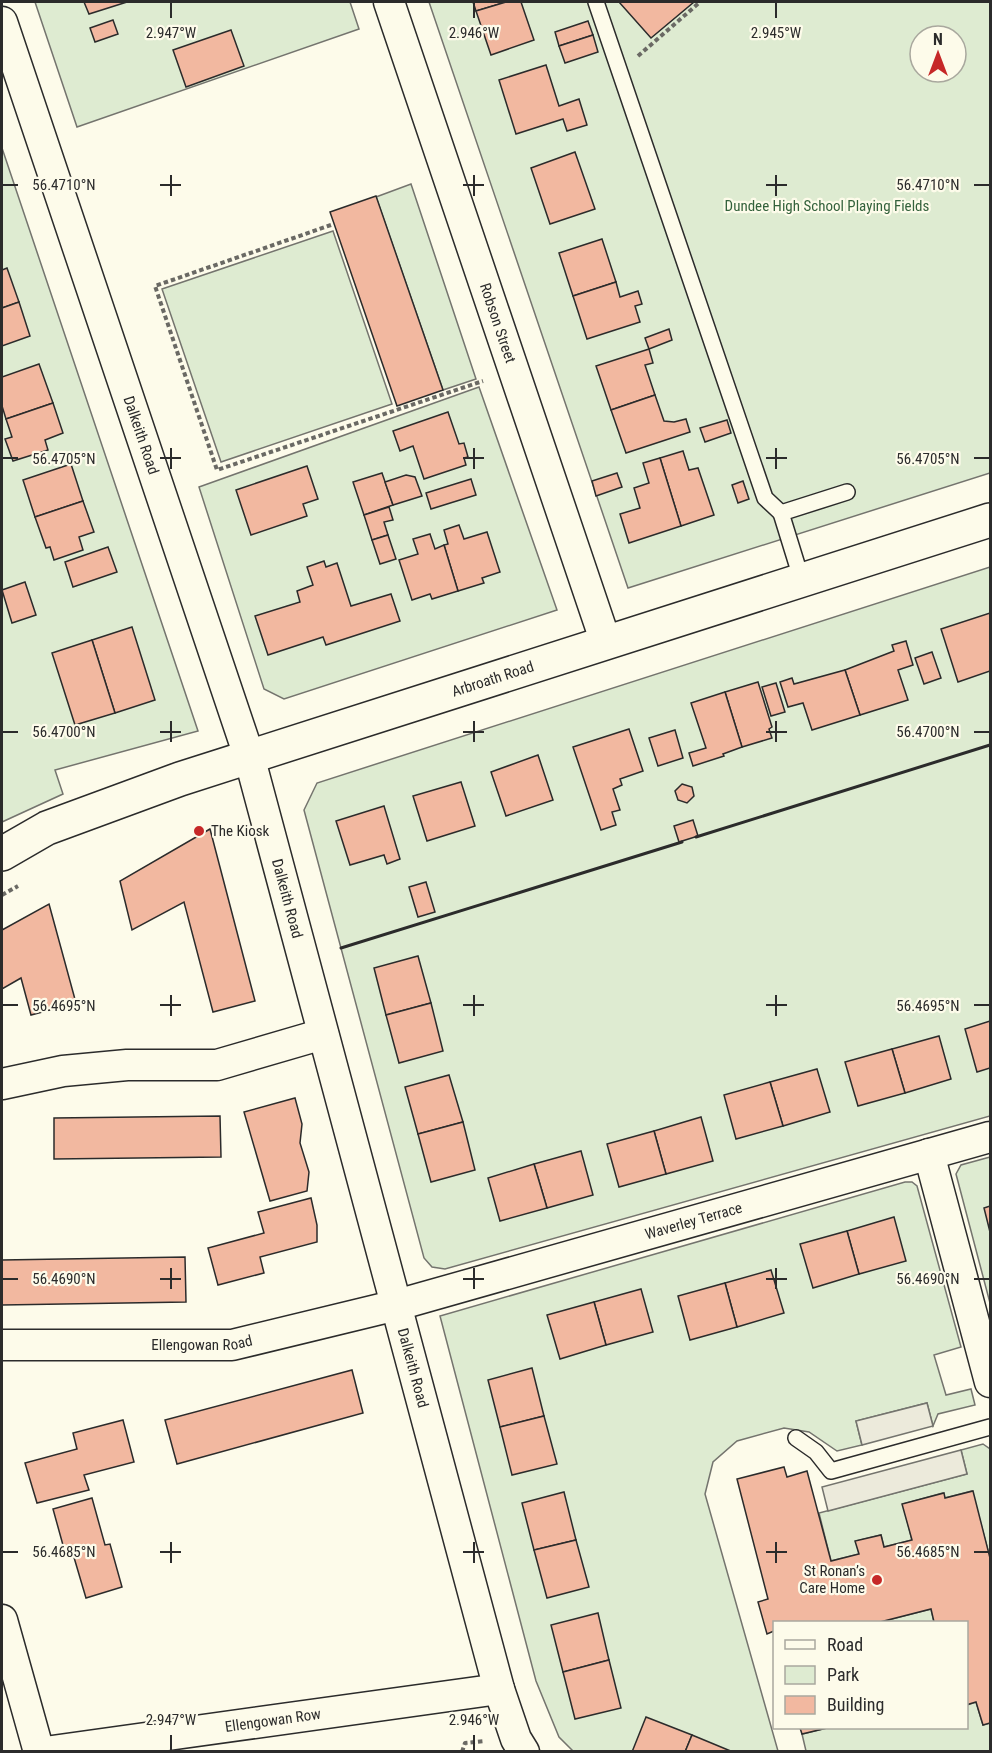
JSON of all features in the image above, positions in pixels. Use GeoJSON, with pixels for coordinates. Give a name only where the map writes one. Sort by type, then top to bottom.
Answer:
{"type":"FeatureCollection","features":[{"type":"Feature","properties":{"kind":"main road","name":"Arbroath Road"},"geometry":{"type":"LineString","coordinates":[[2,855],[47,828],[180,779],[990,520]]}},
{"type":"Feature","properties":{"kind":"street","name":"Robson Street"},"geometry":{"type":"LineString","coordinates":[[389,2],[606,643]]}},
{"type":"Feature","properties":{"kind":"street","name":"Dalkeith Road"},"geometry":{"type":"LineString","coordinates":[[2,22],[249,756],[499,1689],[516,1739],[524,1752]]}},
{"type":"Feature","properties":{"kind":"street"},"geometry":{"type":"LineString","coordinates":[[2,1084],[63,1071],[127,1065],[217,1065],[323,1034]]}},
{"type":"Feature","properties":{"kind":"street","name":"Waverley Terrace"},"geometry":{"type":"LineString","coordinates":[[397,1305],[990,1137]]}},
{"type":"Feature","properties":{"kind":"street"},"geometry":{"type":"LineString","coordinates":[[929,1154],[990,1382]]}},
{"type":"Feature","properties":{"kind":"street","name":"Ellengowan Road"},"geometry":{"type":"LineString","coordinates":[[2,1345],[232,1345],[397,1305]]}},
{"type":"Feature","properties":{"kind":"street"},"geometry":{"type":"LineString","coordinates":[[2,1620],[39,1752]]}},
{"type":"Feature","properties":{"kind":"street","name":"Ellengowan Row"},"geometry":{"type":"LineString","coordinates":[[45,1752],[499,1689]]}},
{"type":"Feature","properties":{"kind":"lane"},"geometry":{"type":"LineString","coordinates":[[596,2],[765,498],[781,513],[802,581]]}},
{"type":"Feature","properties":{"kind":"lane"},"geometry":{"type":"LineString","coordinates":[[781,513],[847,492]]}},
{"type":"Feature","properties":{"kind":"lane"},"geometry":{"type":"LineString","coordinates":[[796,1438],[816,1452],[831,1471],[990,1427]]}},
{"type":"Feature","properties":{"kind":"path"},"geometry":{"type":"LineString","coordinates":[[620,72],[700,2]]}},
{"type":"Feature","properties":{"kind":"path"},"geometry":{"type":"LineString","coordinates":[[331,225],[155,286],[217,470],[514,370]]}},
{"type":"Feature","properties":{"kind":"green space"},"geometry":{"type":"Polygon","coordinates":[[[35,2],[350,2],[359,29],[77,127],[35,2]]]}},
{"type":"Feature","properties":{"kind":"green space","name":"Dundee High School Playing Fields"},"geometry":{"type":"Polygon","coordinates":[[[429,2],[990,2],[990,473],[628,588],[429,2]]]}},
{"type":"Feature","properties":{"kind":"green space"},"geometry":{"type":"Polygon","coordinates":[[[2,148],[198,731],[55,770],[63,794],[2,822],[2,148]]]}},
{"type":"Feature","properties":{"kind":"green space"},"geometry":{"type":"Polygon","coordinates":[[[411,184],[476,379],[443,390],[376,197],[411,184]]]}},
{"type":"Feature","properties":{"kind":"green space"},"geometry":{"type":"Polygon","coordinates":[[[333,231],[392,404],[221,462],[162,289],[333,231]]]}},
{"type":"Feature","properties":{"kind":"green space"},"geometry":{"type":"Polygon","coordinates":[[[479,387],[557,610],[284,699],[264,689],[199,487],[479,387]]]}},
{"type":"Feature","properties":{"kind":"green space"},"geometry":{"type":"Polygon","coordinates":[[[990,567],[990,1116],[445,1269],[432,1267],[424,1258],[304,810],[317,783],[990,567]]]}},
{"type":"Feature","properties":{"kind":"green space"},"geometry":{"type":"Polygon","coordinates":[[[990,1157],[990,1303],[956,1174],[961,1165],[990,1157]]]}},
{"type":"Feature","properties":{"kind":"green space"},"geometry":{"type":"Polygon","coordinates":[[[905,1182],[912,1182],[917,1186],[961,1347],[934,1355],[946,1395],[971,1389],[975,1405],[938,1414],[933,1426],[927,1403],[856,1421],[862,1445],[837,1451],[809,1432],[784,1428],[737,1441],[713,1462],[705,1494],[778,1751],[573,1751],[559,1737],[536,1681],[440,1316],[905,1182]]]}},
{"type":"Feature","properties":{"kind":"green space"},"geometry":{"type":"Polygon","coordinates":[[[983,1444],[990,1449],[990,1558],[972,1491],[945,1498],[943,1493],[903,1504],[912,1540],[884,1547],[881,1535],[856,1541],[859,1554],[831,1561],[819,1513],[967,1474],[961,1450],[983,1444]]]}},
{"type":"Feature","properties":{"kind":"green space"},"geometry":{"type":"Polygon","coordinates":[[[931,1609],[934,1621],[884,1621],[931,1609]]]}},
{"type":"Feature","properties":{"kind":"green space"},"geometry":{"type":"Polygon","coordinates":[[[976,1702],[983,1725],[990,1723],[990,1751],[806,1751],[802,1734],[823,1729],[968,1729],[968,1705],[976,1702]]]}},
{"type":"Feature","properties":{"kind":"shaded area"},"geometry":{"type":"Polygon","coordinates":[[[927,1403],[933,1426],[862,1445],[856,1421],[927,1403]]]}},
{"type":"Feature","properties":{"kind":"shaded area"},"geometry":{"type":"Polygon","coordinates":[[[961,1450],[967,1474],[828,1511],[822,1487],[961,1450]]]}},
{"type":"Feature","properties":{"kind":"building"},"geometry":{"type":"Polygon","coordinates":[[[84,2],[127,2],[89,14],[84,2]]]}},
{"type":"Feature","properties":{"kind":"building"},"geometry":{"type":"Polygon","coordinates":[[[473,2],[506,2],[476,11],[473,2]]]}},
{"type":"Feature","properties":{"kind":"building"},"geometry":{"type":"Polygon","coordinates":[[[506,2],[521,2],[534,40],[491,55],[476,11],[506,2]]]}},
{"type":"Feature","properties":{"kind":"building"},"geometry":{"type":"Polygon","coordinates":[[[619,2],[694,2],[651,38],[619,2]]]}},
{"type":"Feature","properties":{"kind":"building"},"geometry":{"type":"Polygon","coordinates":[[[113,20],[118,34],[95,42],[90,28],[113,20]]]}},
{"type":"Feature","properties":{"kind":"building"},"geometry":{"type":"Polygon","coordinates":[[[588,21],[593,35],[559,46],[555,32],[588,21]]]}},
{"type":"Feature","properties":{"kind":"building"},"geometry":{"type":"Polygon","coordinates":[[[231,30],[244,66],[186,87],[173,50],[231,30]]]}},
{"type":"Feature","properties":{"kind":"building"},"geometry":{"type":"Polygon","coordinates":[[[593,35],[598,52],[565,63],[559,46],[593,35]]]}},
{"type":"Feature","properties":{"kind":"building"},"geometry":{"type":"Polygon","coordinates":[[[546,65],[559,106],[579,99],[587,125],[567,131],[563,119],[516,134],[499,80],[546,65]]]}},
{"type":"Feature","properties":{"kind":"building"},"geometry":{"type":"Polygon","coordinates":[[[575,152],[595,209],[550,224],[531,168],[575,152]]]}},
{"type":"Feature","properties":{"kind":"building"},"geometry":{"type":"Polygon","coordinates":[[[376,196],[443,390],[397,406],[330,212],[376,196]]]}},
{"type":"Feature","properties":{"kind":"building"},"geometry":{"type":"Polygon","coordinates":[[[602,239],[616,282],[573,296],[559,253],[602,239]]]}},
{"type":"Feature","properties":{"kind":"building"},"geometry":{"type":"Polygon","coordinates":[[[7,268],[19,302],[2,308],[2,270],[7,268]]]}},
{"type":"Feature","properties":{"kind":"building"},"geometry":{"type":"Polygon","coordinates":[[[616,282],[620,297],[638,291],[642,304],[635,306],[640,322],[587,339],[573,296],[616,282]]]}},
{"type":"Feature","properties":{"kind":"building"},"geometry":{"type":"Polygon","coordinates":[[[19,302],[30,336],[2,346],[2,308],[19,302]]]}},
{"type":"Feature","properties":{"kind":"building"},"geometry":{"type":"Polygon","coordinates":[[[669,329],[672,340],[649,349],[645,338],[669,329]]]}},
{"type":"Feature","properties":{"kind":"building"},"geometry":{"type":"Polygon","coordinates":[[[649,349],[653,363],[645,365],[655,395],[611,410],[596,366],[649,349]]]}},
{"type":"Feature","properties":{"kind":"building"},"geometry":{"type":"Polygon","coordinates":[[[39,364],[53,403],[6,419],[2,406],[2,377],[39,364]]]}},
{"type":"Feature","properties":{"kind":"building"},"geometry":{"type":"Polygon","coordinates":[[[655,395],[664,421],[674,422],[686,419],[690,432],[626,453],[611,410],[655,395]]]}},
{"type":"Feature","properties":{"kind":"building"},"geometry":{"type":"Polygon","coordinates":[[[53,403],[63,433],[45,440],[48,450],[13,461],[5,439],[12,437],[6,419],[53,403]]]}},
{"type":"Feature","properties":{"kind":"building"},"geometry":{"type":"Polygon","coordinates":[[[448,412],[459,444],[464,443],[468,457],[464,458],[466,465],[424,479],[413,446],[400,451],[393,431],[448,412]]]}},
{"type":"Feature","properties":{"kind":"building"},"geometry":{"type":"Polygon","coordinates":[[[727,420],[731,433],[705,442],[700,428],[727,420]]]}},
{"type":"Feature","properties":{"kind":"building"},"geometry":{"type":"Polygon","coordinates":[[[683,451],[689,470],[698,468],[714,515],[681,526],[660,458],[683,451]]]}},
{"type":"Feature","properties":{"kind":"building"},"geometry":{"type":"Polygon","coordinates":[[[660,458],[681,526],[629,543],[620,514],[640,508],[634,488],[649,483],[643,463],[660,458]]]}},
{"type":"Feature","properties":{"kind":"building"},"geometry":{"type":"Polygon","coordinates":[[[71,464],[83,501],[35,517],[23,480],[71,464]]]}},
{"type":"Feature","properties":{"kind":"building"},"geometry":{"type":"Polygon","coordinates":[[[307,466],[318,499],[303,504],[307,516],[251,535],[236,490],[307,466]]]}},
{"type":"Feature","properties":{"kind":"building"},"geometry":{"type":"Polygon","coordinates":[[[382,473],[393,505],[364,515],[353,482],[382,473]]]}},
{"type":"Feature","properties":{"kind":"building"},"geometry":{"type":"Polygon","coordinates":[[[617,473],[622,487],[596,496],[592,481],[617,473]]]}},
{"type":"Feature","properties":{"kind":"building"},"geometry":{"type":"Polygon","coordinates":[[[406,475],[415,477],[422,496],[393,505],[385,482],[406,475]]]}},
{"type":"Feature","properties":{"kind":"building"},"geometry":{"type":"Polygon","coordinates":[[[471,479],[476,495],[431,509],[426,493],[471,479]]]}},
{"type":"Feature","properties":{"kind":"building"},"geometry":{"type":"Polygon","coordinates":[[[743,481],[749,499],[738,503],[732,485],[743,481]]]}},
{"type":"Feature","properties":{"kind":"building"},"geometry":{"type":"Polygon","coordinates":[[[83,501],[94,532],[79,537],[83,550],[54,560],[50,547],[46,548],[35,517],[83,501]]]}},
{"type":"Feature","properties":{"kind":"building"},"geometry":{"type":"Polygon","coordinates":[[[389,507],[393,520],[384,522],[388,535],[372,540],[364,515],[389,507]]]}},
{"type":"Feature","properties":{"kind":"building"},"geometry":{"type":"Polygon","coordinates":[[[459,525],[464,539],[487,532],[500,572],[482,578],[484,583],[458,591],[444,545],[448,544],[444,530],[459,525]]]}},
{"type":"Feature","properties":{"kind":"building"},"geometry":{"type":"Polygon","coordinates":[[[430,534],[435,549],[444,545],[458,591],[432,599],[430,594],[412,600],[399,560],[418,554],[413,539],[430,534]]]}},
{"type":"Feature","properties":{"kind":"building"},"geometry":{"type":"Polygon","coordinates":[[[388,535],[396,559],[380,564],[372,540],[388,535]]]}},
{"type":"Feature","properties":{"kind":"building"},"geometry":{"type":"Polygon","coordinates":[[[108,547],[117,572],[73,587],[65,562],[108,547]]]}},
{"type":"Feature","properties":{"kind":"building"},"geometry":{"type":"Polygon","coordinates":[[[324,561],[326,567],[337,563],[351,606],[391,594],[400,621],[326,645],[323,637],[268,655],[255,616],[300,602],[297,591],[313,585],[307,567],[324,561]]]}},
{"type":"Feature","properties":{"kind":"building"},"geometry":{"type":"Polygon","coordinates":[[[25,582],[36,615],[12,623],[2,590],[25,582]]]}},
{"type":"Feature","properties":{"kind":"building"},"geometry":{"type":"Polygon","coordinates":[[[990,613],[990,671],[958,682],[941,629],[990,613]]]}},
{"type":"Feature","properties":{"kind":"building"},"geometry":{"type":"Polygon","coordinates":[[[132,627],[155,700],[115,713],[92,640],[132,627]]]}},
{"type":"Feature","properties":{"kind":"building"},"geometry":{"type":"Polygon","coordinates":[[[92,640],[115,713],[75,725],[52,653],[92,640]]]}},
{"type":"Feature","properties":{"kind":"building"},"geometry":{"type":"Polygon","coordinates":[[[906,641],[913,665],[898,670],[908,700],[860,715],[845,670],[894,651],[892,645],[906,641]]]}},
{"type":"Feature","properties":{"kind":"building"},"geometry":{"type":"Polygon","coordinates":[[[932,652],[941,678],[924,684],[915,658],[932,652]]]}},
{"type":"Feature","properties":{"kind":"building"},"geometry":{"type":"Polygon","coordinates":[[[845,670],[860,715],[812,730],[803,703],[788,707],[780,682],[792,678],[794,684],[845,670]]]}},
{"type":"Feature","properties":{"kind":"building"},"geometry":{"type":"Polygon","coordinates":[[[758,682],[772,727],[769,729],[772,738],[742,747],[725,692],[758,682]]]}},
{"type":"Feature","properties":{"kind":"building"},"geometry":{"type":"Polygon","coordinates":[[[776,683],[785,712],[771,716],[762,687],[776,683]]]}},
{"type":"Feature","properties":{"kind":"building"},"geometry":{"type":"Polygon","coordinates":[[[725,692],[742,747],[723,754],[724,756],[693,766],[689,753],[706,748],[691,703],[725,692]]]}},
{"type":"Feature","properties":{"kind":"building"},"geometry":{"type":"Polygon","coordinates":[[[629,729],[643,771],[620,779],[622,785],[613,789],[620,810],[612,812],[616,825],[601,830],[573,747],[629,729]]]}},
{"type":"Feature","properties":{"kind":"building"},"geometry":{"type":"Polygon","coordinates":[[[675,730],[683,758],[658,766],[649,738],[675,730]]]}},
{"type":"Feature","properties":{"kind":"building"},"geometry":{"type":"Polygon","coordinates":[[[538,755],[553,800],[506,816],[491,772],[538,755]]]}},
{"type":"Feature","properties":{"kind":"building"},"geometry":{"type":"Polygon","coordinates":[[[461,782],[475,826],[427,841],[413,796],[461,782]]]}},
{"type":"Feature","properties":{"kind":"building"},"geometry":{"type":"Polygon","coordinates":[[[682,784],[692,787],[694,796],[687,803],[678,800],[675,791],[682,784]]]}},
{"type":"Feature","properties":{"kind":"building"},"geometry":{"type":"Polygon","coordinates":[[[384,806],[400,859],[387,864],[384,855],[350,865],[336,821],[384,806]]]}},
{"type":"Feature","properties":{"kind":"building"},"geometry":{"type":"Polygon","coordinates":[[[693,820],[698,836],[679,842],[674,826],[693,820]]]}},
{"type":"Feature","properties":{"kind":"building"},"geometry":{"type":"Polygon","coordinates":[[[210,829],[255,1001],[213,1012],[184,902],[132,930],[120,881],[210,829]]]}},
{"type":"Feature","properties":{"kind":"building"},"geometry":{"type":"Polygon","coordinates":[[[426,882],[435,912],[418,917],[409,887],[426,882]]]}},
{"type":"Feature","properties":{"kind":"building"},"geometry":{"type":"Polygon","coordinates":[[[49,904],[76,1003],[31,1015],[21,978],[2,989],[2,930],[49,904]]]}},
{"type":"Feature","properties":{"kind":"building"},"geometry":{"type":"Polygon","coordinates":[[[418,956],[431,1003],[386,1015],[374,968],[418,956]]]}},
{"type":"Feature","properties":{"kind":"building"},"geometry":{"type":"Polygon","coordinates":[[[431,1003],[443,1051],[399,1063],[386,1015],[431,1003]]]}},
{"type":"Feature","properties":{"kind":"building"},"geometry":{"type":"Polygon","coordinates":[[[990,1021],[990,1068],[977,1072],[965,1029],[990,1021]]]}},
{"type":"Feature","properties":{"kind":"building"},"geometry":{"type":"Polygon","coordinates":[[[939,1036],[951,1079],[905,1093],[892,1049],[939,1036]]]}},
{"type":"Feature","properties":{"kind":"building"},"geometry":{"type":"Polygon","coordinates":[[[892,1049],[905,1093],[858,1106],[845,1062],[892,1049]]]}},
{"type":"Feature","properties":{"kind":"building"},"geometry":{"type":"Polygon","coordinates":[[[817,1069],[830,1112],[783,1126],[770,1082],[817,1069]]]}},
{"type":"Feature","properties":{"kind":"building"},"geometry":{"type":"Polygon","coordinates":[[[449,1075],[463,1122],[418,1134],[405,1087],[449,1075]]]}},
{"type":"Feature","properties":{"kind":"building"},"geometry":{"type":"Polygon","coordinates":[[[770,1082],[783,1126],[736,1139],[724,1095],[770,1082]]]}},
{"type":"Feature","properties":{"kind":"building"},"geometry":{"type":"Polygon","coordinates":[[[295,1098],[302,1124],[300,1143],[309,1172],[307,1191],[270,1201],[244,1112],[295,1098]]]}},
{"type":"Feature","properties":{"kind":"building"},"geometry":{"type":"Polygon","coordinates":[[[220,1116],[221,1157],[54,1159],[54,1118],[220,1116]]]}},
{"type":"Feature","properties":{"kind":"building"},"geometry":{"type":"Polygon","coordinates":[[[701,1117],[713,1161],[666,1174],[654,1131],[701,1117]]]}},
{"type":"Feature","properties":{"kind":"building"},"geometry":{"type":"Polygon","coordinates":[[[463,1122],[475,1170],[431,1182],[418,1134],[463,1122]]]}},
{"type":"Feature","properties":{"kind":"building"},"geometry":{"type":"Polygon","coordinates":[[[654,1131],[666,1174],[619,1187],[607,1144],[654,1131]]]}},
{"type":"Feature","properties":{"kind":"building"},"geometry":{"type":"Polygon","coordinates":[[[581,1151],[593,1195],[547,1208],[534,1164],[581,1151]]]}},
{"type":"Feature","properties":{"kind":"building"},"geometry":{"type":"Polygon","coordinates":[[[534,1164],[547,1208],[500,1221],[488,1178],[534,1164]]]}},
{"type":"Feature","properties":{"kind":"building"},"geometry":{"type":"Polygon","coordinates":[[[311,1198],[317,1225],[317,1242],[260,1257],[264,1273],[218,1285],[208,1248],[264,1233],[258,1212],[311,1198]]]}},
{"type":"Feature","properties":{"kind":"building"},"geometry":{"type":"Polygon","coordinates":[[[990,1206],[990,1232],[984,1208],[990,1206]]]}},
{"type":"Feature","properties":{"kind":"building"},"geometry":{"type":"Polygon","coordinates":[[[894,1217],[906,1261],[859,1274],[847,1231],[894,1217]]]}},
{"type":"Feature","properties":{"kind":"building"},"geometry":{"type":"Polygon","coordinates":[[[847,1231],[859,1274],[813,1288],[800,1244],[847,1231]]]}},
{"type":"Feature","properties":{"kind":"building"},"geometry":{"type":"Polygon","coordinates":[[[185,1257],[186,1302],[2,1305],[2,1260],[185,1257]]]}},
{"type":"Feature","properties":{"kind":"building"},"geometry":{"type":"Polygon","coordinates":[[[771,1270],[784,1313],[737,1327],[725,1283],[771,1270]]]}},
{"type":"Feature","properties":{"kind":"building"},"geometry":{"type":"Polygon","coordinates":[[[725,1283],[737,1327],[690,1340],[678,1296],[725,1283]]]}},
{"type":"Feature","properties":{"kind":"building"},"geometry":{"type":"Polygon","coordinates":[[[641,1289],[653,1332],[606,1345],[594,1302],[641,1289]]]}},
{"type":"Feature","properties":{"kind":"building"},"geometry":{"type":"Polygon","coordinates":[[[594,1302],[606,1345],[560,1359],[547,1315],[594,1302]]]}},
{"type":"Feature","properties":{"kind":"building"},"geometry":{"type":"Polygon","coordinates":[[[532,1368],[544,1416],[500,1427],[488,1380],[532,1368]]]}},
{"type":"Feature","properties":{"kind":"building"},"geometry":{"type":"Polygon","coordinates":[[[352,1370],[363,1413],[177,1464],[165,1420],[352,1370]]]}},
{"type":"Feature","properties":{"kind":"building"},"geometry":{"type":"Polygon","coordinates":[[[544,1416],[557,1464],[512,1475],[500,1427],[544,1416]]]}},
{"type":"Feature","properties":{"kind":"building"},"geometry":{"type":"Polygon","coordinates":[[[123,1420],[134,1462],[84,1475],[89,1490],[37,1503],[25,1463],[77,1449],[73,1433],[123,1420]]]}},
{"type":"Feature","properties":{"kind":"building","name":"St Ronan’s Care Home"},"geometry":{"type":"Polygon","coordinates":[[[784,1467],[787,1477],[807,1471],[831,1561],[859,1554],[855,1541],[881,1535],[884,1547],[912,1540],[902,1504],[944,1493],[945,1498],[973,1491],[990,1558],[990,1723],[983,1725],[976,1702],[968,1704],[968,1621],[934,1621],[931,1609],[884,1621],[773,1621],[773,1631],[767,1634],[758,1602],[768,1599],[737,1479],[784,1467]]]}},
{"type":"Feature","properties":{"kind":"building"},"geometry":{"type":"Polygon","coordinates":[[[564,1492],[576,1540],[534,1550],[522,1503],[564,1492]]]}},
{"type":"Feature","properties":{"kind":"building"},"geometry":{"type":"Polygon","coordinates":[[[92,1498],[105,1545],[110,1544],[122,1587],[86,1598],[73,1554],[66,1556],[53,1509],[92,1498]]]}},
{"type":"Feature","properties":{"kind":"building"},"geometry":{"type":"Polygon","coordinates":[[[576,1540],[589,1587],[547,1598],[534,1550],[576,1540]]]}},
{"type":"Feature","properties":{"kind":"building"},"geometry":{"type":"Polygon","coordinates":[[[598,1613],[609,1660],[563,1672],[551,1625],[598,1613]]]}},
{"type":"Feature","properties":{"kind":"building"},"geometry":{"type":"Polygon","coordinates":[[[609,1660],[621,1708],[575,1719],[563,1672],[609,1660]]]}},
{"type":"Feature","properties":{"kind":"building"},"geometry":{"type":"Polygon","coordinates":[[[646,1717],[692,1735],[685,1752],[632,1752],[646,1717]]]}},
{"type":"Feature","properties":{"kind":"building"},"geometry":{"type":"Polygon","coordinates":[[[800,1729],[823,1729],[802,1734],[800,1729]]]}},
{"type":"Feature","properties":{"kind":"building"},"geometry":{"type":"Polygon","coordinates":[[[692,1735],[733,1752],[685,1752],[692,1735]]]}},
{"type":"Feature","properties":{"kind":"wall"},"geometry":{"type":"LineString","coordinates":[[696,837],[990,745]]}},
{"type":"Feature","properties":{"kind":"wall"},"geometry":{"type":"LineString","coordinates":[[341,948],[682,842]]}},
{"type":"Feature","properties":{"kind":"place","name":"The Kiosk"},"geometry":{"type":"Point","coordinates":[199,831]}},
{"type":"Feature","properties":{"kind":"place","name":"St Ronan’s Care Home"},"geometry":{"type":"Point","coordinates":[877,1580]}}]}
